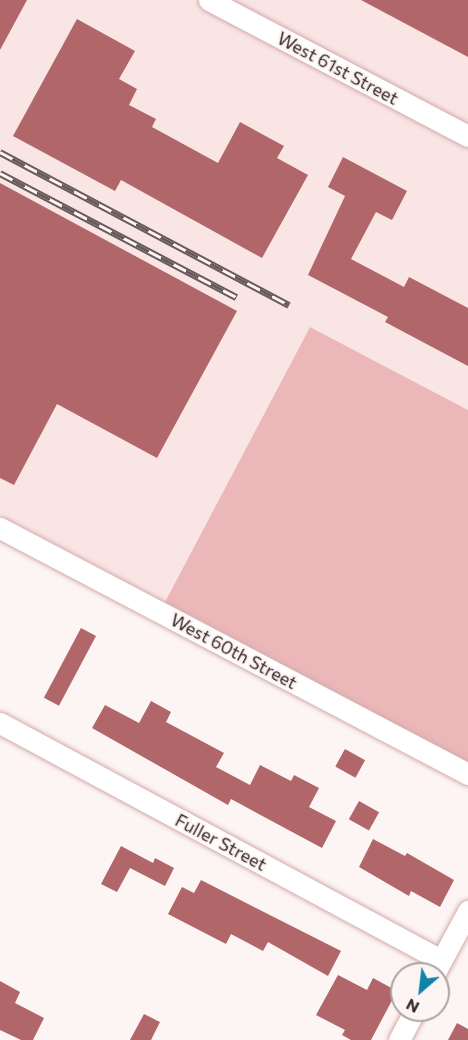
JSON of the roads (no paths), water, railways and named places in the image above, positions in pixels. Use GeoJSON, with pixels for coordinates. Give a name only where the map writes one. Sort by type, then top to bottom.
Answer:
{"type":"FeatureCollection","features":[{"type":"Feature","properties":{"kind":"street","name":"West 61st Street"},"geometry":{"type":"LineString","coordinates":[[209,0],[468,136]]}},
{"type":"Feature","properties":{"kind":"street","name":"West 60th Street"},"geometry":{"type":"LineString","coordinates":[[0,528],[468,774]]}},
{"type":"Feature","properties":{"kind":"street","name":"Fuller Street"},"geometry":{"type":"LineString","coordinates":[[0,723],[429,962]]}},
{"type":"Feature","properties":{"kind":"street"},"geometry":{"type":"LineString","coordinates":[[441,962],[468,911]]}},
{"type":"Feature","properties":{"kind":"street"},"geometry":{"type":"LineString","coordinates":[[399,1040],[409,1022]]}},
{"type":"Feature","properties":{"kind":"railway"},"geometry":{"type":"LineString","coordinates":[[0,152],[289,305]]}},
{"type":"Feature","properties":{"kind":"railway"},"geometry":{"type":"LineString","coordinates":[[0,173],[236,297]]}}]}
